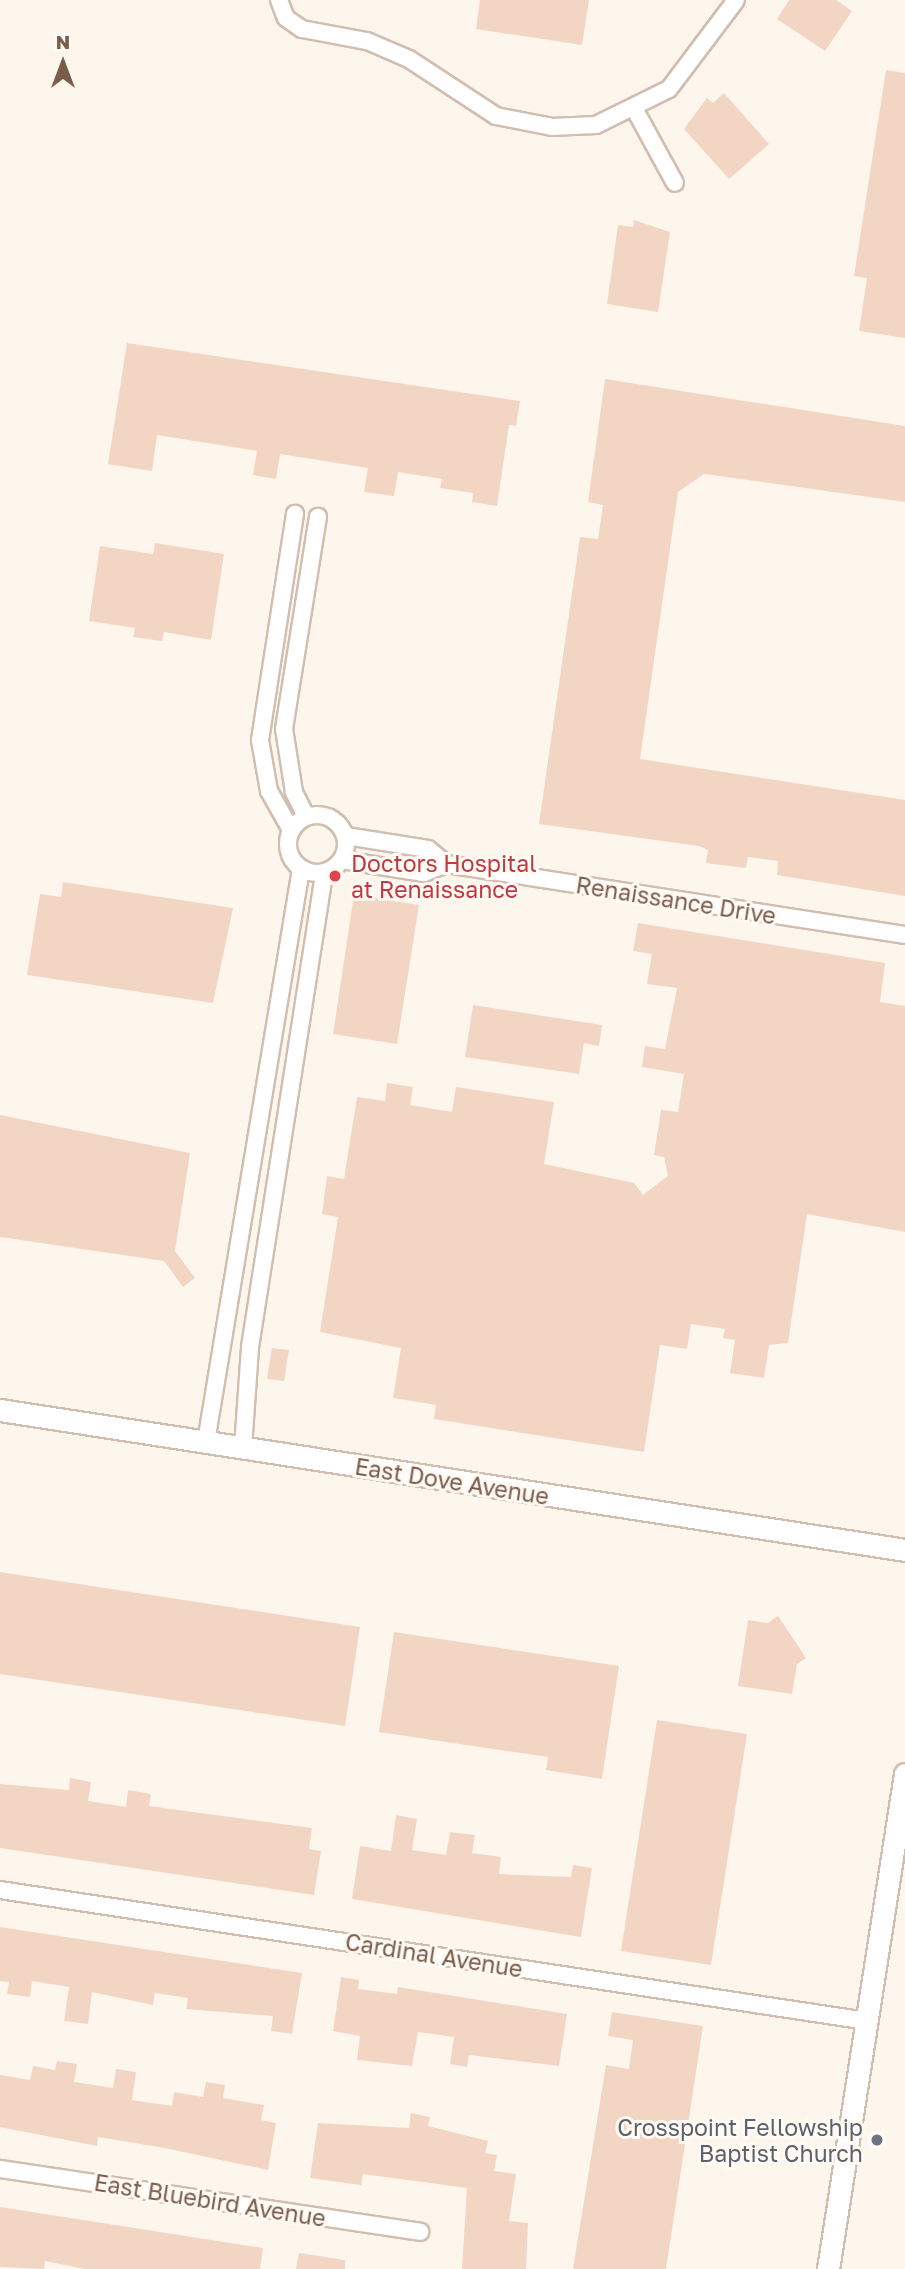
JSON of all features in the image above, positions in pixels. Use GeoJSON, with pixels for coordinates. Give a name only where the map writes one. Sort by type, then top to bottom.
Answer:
{"type":"FeatureCollection","features":[{"type":"Feature","properties":{"kind":"main road","name":"East Dove Avenue"},"geometry":{"type":"LineString","coordinates":[[0,1410],[905,1550]]}},
{"type":"Feature","properties":{"kind":"main road"},"geometry":{"type":"LineString","coordinates":[[828,2269],[905,1774]]}},
{"type":"Feature","properties":{"kind":"street"},"geometry":{"type":"LineString","coordinates":[[279,0],[286,18],[302,29],[367,41],[409,59],[496,116],[530,125],[596,125],[635,110],[669,89],[736,0]]}},
{"type":"Feature","properties":{"kind":"street"},"geometry":{"type":"LineString","coordinates":[[635,110],[675,183]]}},
{"type":"Feature","properties":{"kind":"street"},"geometry":{"type":"LineString","coordinates":[[295,514],[262,725],[275,799],[290,830],[289,854],[301,869],[324,873]]}},
{"type":"Feature","properties":{"kind":"street"},"geometry":{"type":"LineString","coordinates":[[306,816],[294,792],[285,729],[318,517]]}},
{"type":"Feature","properties":{"kind":"street"},"geometry":{"type":"LineString","coordinates":[[286,569],[310,572]]}},
{"type":"Feature","properties":{"kind":"street"},"geometry":{"type":"LineString","coordinates":[[262,725],[285,729]]}},
{"type":"Feature","properties":{"kind":"street"},"geometry":{"type":"LineString","coordinates":[[275,799],[294,792]]}},
{"type":"Feature","properties":{"kind":"street"},"geometry":{"type":"LineString","coordinates":[[243,1448],[254,1326],[324,873],[342,860],[346,836],[332,818],[306,816],[290,830]]}},
{"type":"Feature","properties":{"kind":"street","name":"Renaissance Drive"},"geometry":{"type":"LineString","coordinates":[[346,836],[428,849],[446,864],[905,935]]}},
{"type":"Feature","properties":{"kind":"street","name":"Renaissance Drive"},"geometry":{"type":"LineString","coordinates":[[342,860],[424,873],[446,864]]}},
{"type":"Feature","properties":{"kind":"street"},"geometry":{"type":"LineString","coordinates":[[206,1442],[242,1253],[301,869]]}},
{"type":"Feature","properties":{"kind":"street"},"geometry":{"type":"LineString","coordinates":[[285,978],[307,982]]}},
{"type":"Feature","properties":{"kind":"street"},"geometry":{"type":"LineString","coordinates":[[274,1044],[297,1047]]}},
{"type":"Feature","properties":{"kind":"street"},"geometry":{"type":"LineString","coordinates":[[267,1089],[290,1092]]}},
{"type":"Feature","properties":{"kind":"street"},"geometry":{"type":"LineString","coordinates":[[250,1201],[273,1205]]}},
{"type":"Feature","properties":{"kind":"street"},"geometry":{"type":"LineString","coordinates":[[242,1253],[266,1257]]}},
{"type":"Feature","properties":{"kind":"street"},"geometry":{"type":"LineString","coordinates":[[229,1322],[254,1326]]}},
{"type":"Feature","properties":{"kind":"street","name":"Cardinal Avenue"},"geometry":{"type":"LineString","coordinates":[[0,1889],[867,2021]]}},
{"type":"Feature","properties":{"kind":"street","name":"East Bluebird Avenue"},"geometry":{"type":"LineString","coordinates":[[0,2169],[419,2232]]}},
{"type":"Feature","properties":{"kind":"building"},"geometry":{"type":"Polygon","coordinates":[[[480,0],[589,0],[582,45],[476,29],[480,0]]]}},
{"type":"Feature","properties":{"kind":"building"},"geometry":{"type":"Polygon","coordinates":[[[789,0],[836,0],[852,11],[825,51],[777,19],[789,0]]]}},
{"type":"Feature","properties":{"kind":"building"},"geometry":{"type":"Polygon","coordinates":[[[886,70],[905,73],[905,338],[859,331],[867,278],[854,276],[886,70]]]}},
{"type":"Feature","properties":{"kind":"building"},"geometry":{"type":"Polygon","coordinates":[[[724,93],[769,144],[729,179],[684,129],[707,98],[713,103],[724,93]]]}},
{"type":"Feature","properties":{"kind":"building"},"geometry":{"type":"Polygon","coordinates":[[[634,220],[670,232],[658,312],[607,304],[618,225],[633,227],[634,220]]]}},
{"type":"Feature","properties":{"kind":"building"},"geometry":{"type":"Polygon","coordinates":[[[127,343],[520,401],[516,426],[509,425],[497,506],[472,502],[473,493],[440,488],[442,479],[398,472],[394,496],[364,492],[368,468],[280,454],[276,479],[253,475],[257,451],[157,435],[152,471],[108,464],[127,343]]]}},
{"type":"Feature","properties":{"kind":"building"},"geometry":{"type":"Polygon","coordinates":[[[605,379],[905,426],[905,502],[704,474],[678,492],[640,759],[905,800],[905,896],[777,875],[778,861],[748,857],[746,868],[706,863],[708,850],[699,846],[539,824],[580,537],[598,539],[603,505],[588,502],[605,379]]]}},
{"type":"Feature","properties":{"kind":"building"},"geometry":{"type":"Polygon","coordinates":[[[155,543],[224,554],[211,640],[164,632],[162,641],[133,637],[135,628],[89,621],[100,546],[153,554],[155,543]]]}},
{"type":"Feature","properties":{"kind":"building"},"geometry":{"type":"Polygon","coordinates":[[[63,882],[233,908],[213,1003],[27,975],[40,894],[61,897],[63,882]]]}},
{"type":"Feature","properties":{"kind":"building"},"geometry":{"type":"Polygon","coordinates":[[[354,895],[419,905],[397,1044],[333,1034],[354,895]]]}},
{"type":"Feature","properties":{"kind":"building"},"geometry":{"type":"Polygon","coordinates":[[[638,923],[885,963],[880,1002],[905,1006],[905,1232],[807,1214],[788,1343],[769,1345],[764,1378],[730,1373],[735,1340],[723,1338],[725,1329],[691,1324],[687,1349],[660,1345],[644,1452],[434,1419],[436,1405],[393,1398],[401,1348],[320,1332],[338,1217],[322,1214],[327,1176],[344,1179],[357,1097],[385,1101],[387,1083],[413,1087],[410,1105],[452,1112],[456,1087],[554,1102],[544,1164],[634,1183],[643,1195],[668,1176],[664,1157],[654,1155],[661,1110],[678,1112],[684,1074],[642,1067],[645,1046],[665,1049],[677,988],[647,984],[652,954],[633,951],[638,923]]]}},
{"type":"Feature","properties":{"kind":"building"},"geometry":{"type":"Polygon","coordinates":[[[473,1005],[602,1025],[599,1046],[584,1043],[579,1074],[465,1057],[473,1005]]]}},
{"type":"Feature","properties":{"kind":"building"},"geometry":{"type":"Polygon","coordinates":[[[0,1115],[190,1153],[175,1251],[195,1278],[183,1287],[164,1261],[0,1237],[0,1115]]]}},
{"type":"Feature","properties":{"kind":"building"},"geometry":{"type":"Polygon","coordinates":[[[272,1348],[289,1350],[284,1381],[267,1379],[272,1348]]]}},
{"type":"Feature","properties":{"kind":"building"},"geometry":{"type":"Polygon","coordinates":[[[0,1572],[360,1627],[345,1726],[0,1674],[0,1572]]]}},
{"type":"Feature","properties":{"kind":"building"},"geometry":{"type":"Polygon","coordinates":[[[778,1616],[806,1658],[797,1664],[792,1694],[738,1686],[748,1620],[768,1623],[778,1616]]]}},
{"type":"Feature","properties":{"kind":"building"},"geometry":{"type":"Polygon","coordinates":[[[394,1632],[619,1666],[602,1779],[546,1770],[548,1757],[379,1732],[394,1632]]]}},
{"type":"Feature","properties":{"kind":"building"},"geometry":{"type":"Polygon","coordinates":[[[657,1720],[747,1734],[711,1965],[621,1951],[657,1720]]]}},
{"type":"Feature","properties":{"kind":"building"},"geometry":{"type":"Polygon","coordinates":[[[70,1778],[91,1782],[88,1801],[126,1807],[128,1790],[151,1794],[149,1806],[312,1828],[309,1849],[321,1851],[314,1895],[0,1848],[0,1784],[69,1790],[70,1778]]]}},
{"type":"Feature","properties":{"kind":"building"},"geometry":{"type":"Polygon","coordinates":[[[396,1815],[417,1819],[412,1850],[446,1855],[450,1832],[475,1835],[472,1853],[501,1857],[499,1874],[571,1877],[573,1865],[592,1868],[581,1937],[352,1899],[360,1846],[391,1851],[396,1815]]]}},
{"type":"Feature","properties":{"kind":"building"},"geometry":{"type":"Polygon","coordinates":[[[0,1927],[302,1973],[292,2034],[271,2031],[273,2016],[186,2009],[188,1998],[155,1993],[153,2005],[92,1992],[88,2024],[64,2021],[69,1987],[32,1981],[30,1997],[7,1994],[9,1982],[0,1981],[0,1927]]]}},
{"type":"Feature","properties":{"kind":"building"},"geometry":{"type":"Polygon","coordinates":[[[341,1977],[359,1980],[358,1989],[397,1994],[398,1987],[567,2014],[559,2066],[469,2055],[467,2067],[450,2064],[454,2037],[418,2032],[412,2066],[357,2060],[360,2036],[333,2031],[341,1977]]]}},
{"type":"Feature","properties":{"kind":"building"},"geometry":{"type":"Polygon","coordinates":[[[612,2012],[703,2026],[666,2269],[573,2269],[606,2065],[629,2069],[633,2040],[608,2036],[612,2012]]]}},
{"type":"Feature","properties":{"kind":"building"},"geometry":{"type":"Polygon","coordinates":[[[57,2061],[77,2064],[74,2082],[113,2088],[116,2069],[136,2072],[132,2100],[172,2106],[174,2092],[203,2097],[206,2082],[225,2085],[223,2098],[264,2105],[261,2120],[276,2123],[268,2170],[98,2137],[97,2146],[0,2127],[0,2075],[30,2080],[33,2066],[55,2070],[57,2061]]]}},
{"type":"Feature","properties":{"kind":"building"},"geometry":{"type":"Polygon","coordinates":[[[411,2113],[430,2117],[428,2126],[488,2141],[485,2153],[497,2155],[494,2171],[516,2174],[509,2221],[528,2223],[526,2269],[462,2269],[467,2188],[363,2174],[361,2185],[310,2178],[318,2123],[409,2128],[411,2113]]]}},
{"type":"Feature","properties":{"kind":"building"},"geometry":{"type":"Polygon","coordinates":[[[0,2207],[263,2248],[260,2269],[85,2269],[45,2261],[44,2269],[0,2267],[0,2207]]]}},
{"type":"Feature","properties":{"kind":"building"},"geometry":{"type":"Polygon","coordinates":[[[299,2253],[345,2260],[345,2269],[296,2269],[299,2253]]]}},
{"type":"Feature","properties":{"kind":"place","name":"Doctors Hospital at Renaissance"},"geometry":{"type":"Point","coordinates":[335,876]}},
{"type":"Feature","properties":{"kind":"place","name":"Crosspoint Fellowship Baptist Church"},"geometry":{"type":"Point","coordinates":[877,2140]}}]}
